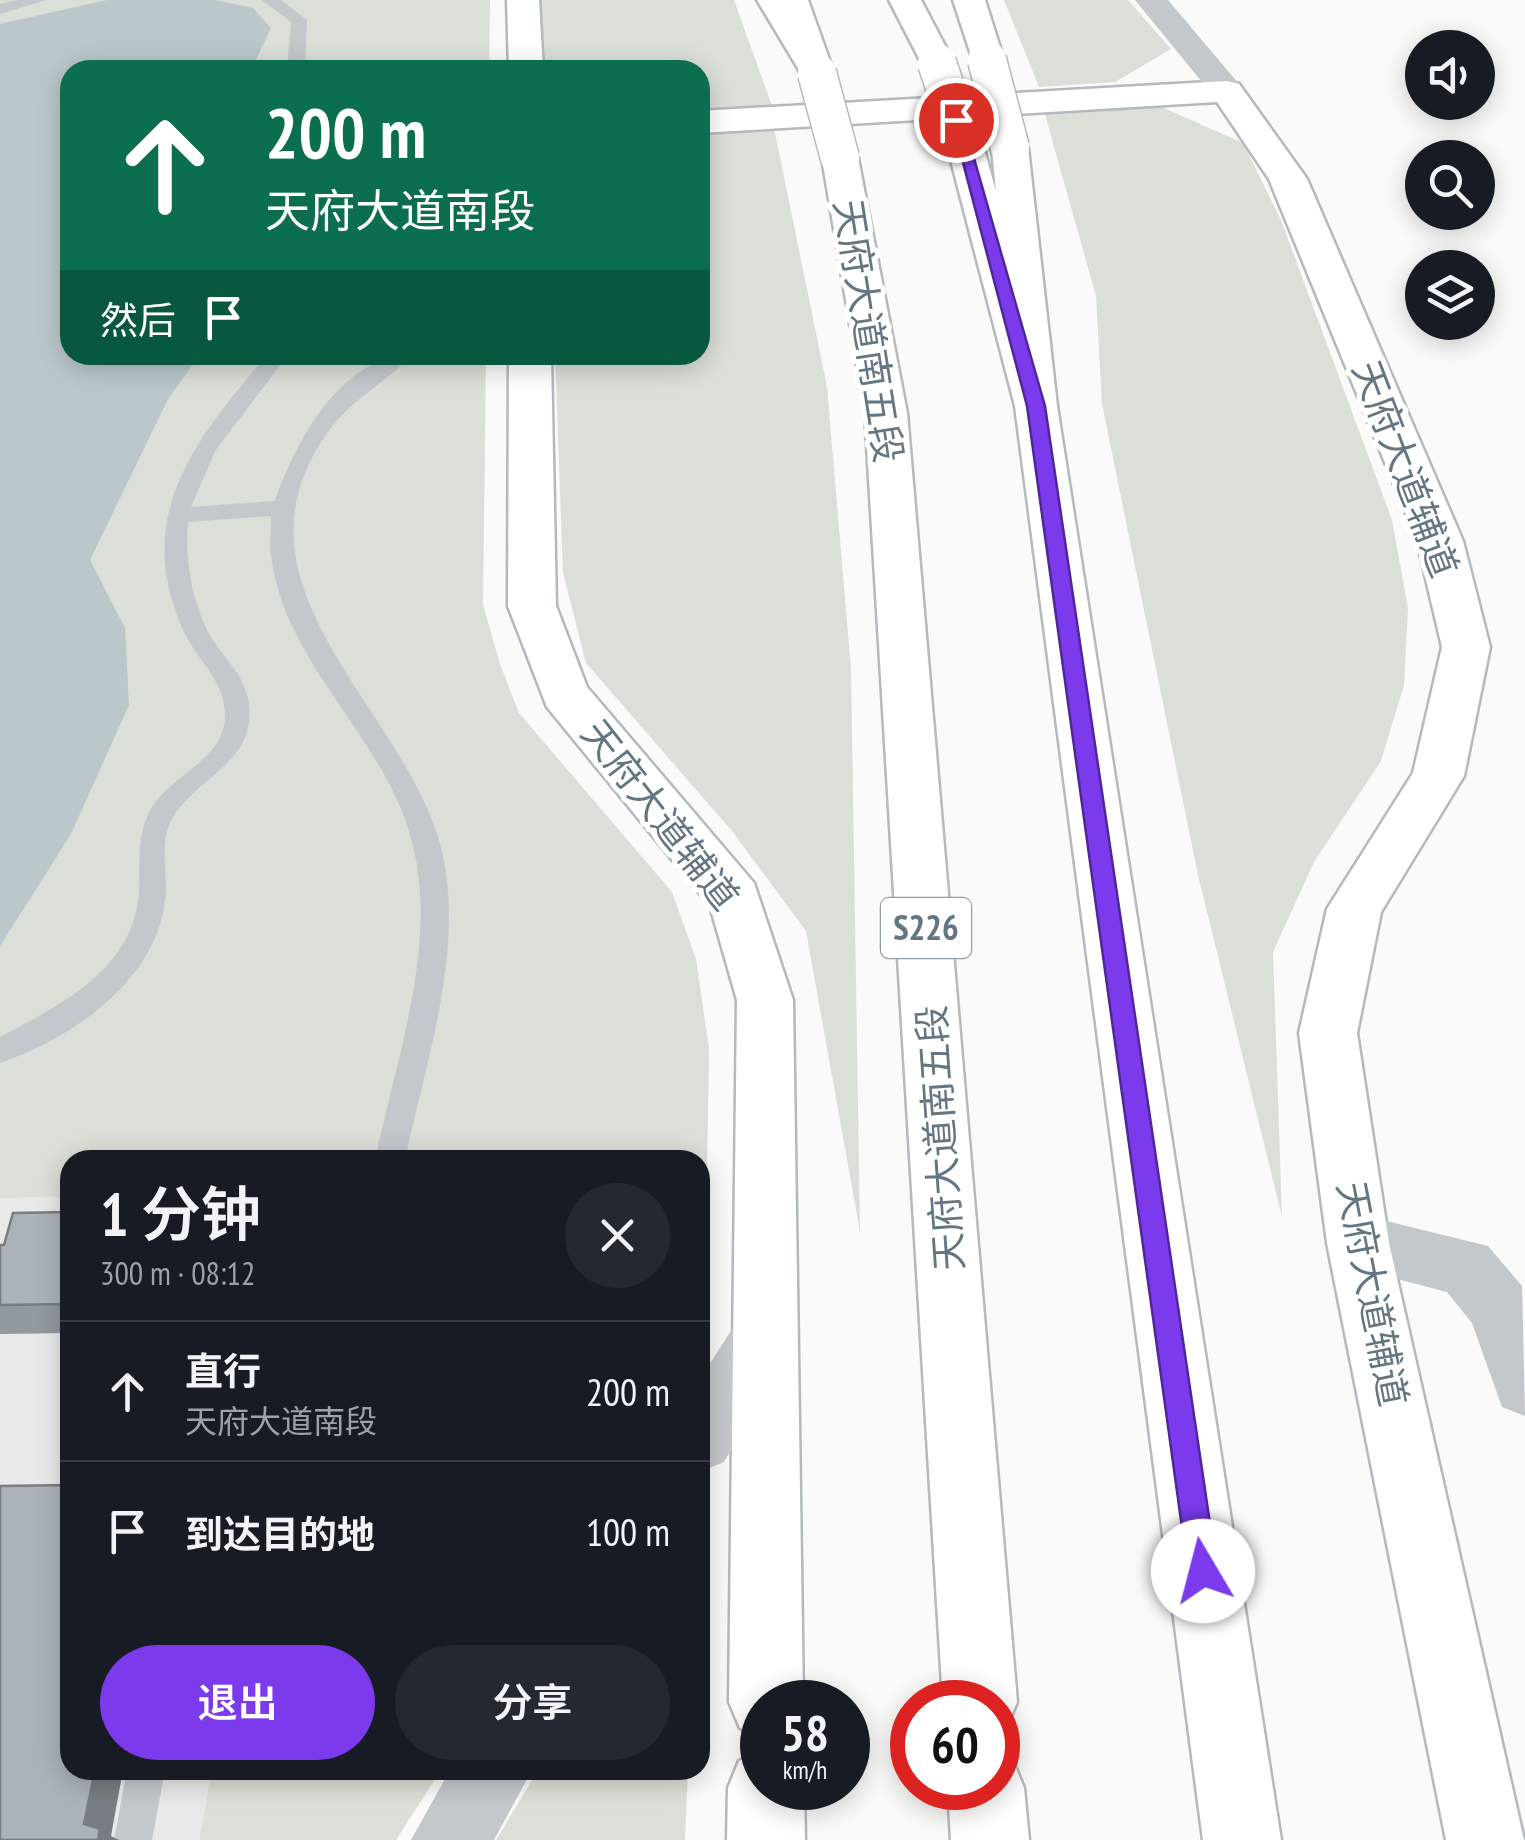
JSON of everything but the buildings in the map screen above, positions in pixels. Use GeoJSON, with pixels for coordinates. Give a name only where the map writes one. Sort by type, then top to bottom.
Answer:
{"type":"FeatureCollection","features":[{"type":"Feature","properties":{"kind":"main road"},"geometry":{"type":"LineString","coordinates":[[522,0],[525,60]]}},
{"type":"Feature","properties":{"kind":"main road"},"geometry":{"type":"LineString","coordinates":[[773,0],[817,74]]}},
{"type":"Feature","properties":{"kind":"main road"},"geometry":{"type":"LineString","coordinates":[[792,0],[817,74]]}},
{"type":"Feature","properties":{"kind":"main road"},"geometry":{"type":"LineString","coordinates":[[905,0],[936,63],[966,149],[1036,406]]}},
{"type":"Feature","properties":{"kind":"main road"},"geometry":{"type":"LineString","coordinates":[[969,0],[1010,148],[1036,406],[1242,1840]]}},
{"type":"Feature","properties":{"kind":"main road","name":"天府大道南五段"},"geometry":{"type":"LineString","coordinates":[[817,74],[840,158],[886,413],[978,1680]]}},
{"type":"Feature","properties":{"kind":"main road"},"geometry":{"type":"LineString","coordinates":[[710,121],[1227,91]]}},
{"type":"Feature","properties":{"kind":"main road","name":"天府大道辅道"},"geometry":{"type":"LineString","coordinates":[[1227,91],[1295,197],[1440,541],[1466,647],[1438,776],[1354,909],[1328,1033],[1358,1243],[1485,1840]]}},
{"type":"Feature","properties":{"kind":"main road","name":"天府大道辅道"},"geometry":{"type":"LineString","coordinates":[[530,365],[532,606],[565,694],[735,898],[765,1000],[766,1680]]}},
{"type":"Feature","properties":{"kind":"main road"},"geometry":{"type":"LineString","coordinates":[[766,1810],[766,1840]]}},
{"type":"Feature","properties":{"kind":"main road"},"geometry":{"type":"LineString","coordinates":[[988,1810],[990,1840]]}},
{"type":"Feature","properties":{"kind":"street"},"geometry":{"type":"LineString","coordinates":[[1151,0],[1227,91]]}},
{"type":"Feature","properties":{"kind":"street"},"geometry":{"type":"LineString","coordinates":[[1358,1243],[1466,1267],[1499,1306],[1525,1384]]}},
{"type":"Feature","properties":{"kind":"street"},"geometry":{"type":"LineString","coordinates":[[710,1423],[766,1334]]}},
{"type":"Feature","properties":{"kind":"street"},"geometry":{"type":"LineString","coordinates":[[450,1840],[488,1780]]}},
{"type":"Feature","properties":{"kind":"lane"},"geometry":{"type":"LineString","coordinates":[[0,9],[38,0]]}},
{"type":"Feature","properties":{"kind":"lane"},"geometry":{"type":"LineString","coordinates":[[270,0],[299,20],[302,38],[294,60]]}},
{"type":"Feature","properties":{"kind":"lane"},"geometry":{"type":"LineString","coordinates":[[0,1051],[74,1013],[122,970],[148,932],[153,896],[152,840],[164,809],[203,777],[231,743],[237,701],[196,632],[173,569],[176,515],[192,464],[270,365]]}},
{"type":"Feature","properties":{"kind":"lane"},"geometry":{"type":"LineString","coordinates":[[385,365],[362,378],[316,429],[291,478],[282,508],[285,578],[304,621],[404,791],[424,835],[434,886],[431,945],[392,1150]]}},
{"type":"Feature","properties":{"kind":"lane"},"geometry":{"type":"LineString","coordinates":[[176,515],[282,508]]}},
{"type":"Feature","properties":{"kind":"lane"},"geometry":{"type":"LineString","coordinates":[[132,1840],[144,1780]]}},
{"type":"Feature","properties":{"kind":"shaded area"},"geometry":{"type":"Polygon","coordinates":[[[0,0],[490,0],[489,60],[60,60],[60,365],[486,365],[483,605],[519,713],[672,892],[696,959],[709,1048],[707,1150],[60,1150],[60,1197],[0,1198],[0,0]]]}},
{"type":"Feature","properties":{"kind":"shaded area"},"geometry":{"type":"Polygon","coordinates":[[[107,0],[215,0],[253,8],[271,28],[256,60],[60,60],[60,365],[193,365],[168,399],[90,560],[125,628],[129,705],[71,834],[0,946],[0,24],[107,0]]]}},
{"type":"Feature","properties":{"kind":"shaded area"},"geometry":{"type":"Polygon","coordinates":[[[541,0],[734,0],[772,106],[710,109],[710,60],[543,60],[541,0]]]}},
{"type":"Feature","properties":{"kind":"shaded area"},"geometry":{"type":"Polygon","coordinates":[[[1004,0],[1128,0],[1171,49],[1115,82],[1039,87],[1004,0]]]}},
{"type":"Feature","properties":{"kind":"shaded area"},"geometry":{"type":"Polygon","coordinates":[[[1155,104],[1243,143],[1281,220],[1392,520],[1408,608],[1404,685],[1381,761],[1314,862],[1273,952],[1282,1217],[1198,875],[1102,404],[1096,296],[1044,111],[1155,104]]]}},
{"type":"Feature","properties":{"kind":"shaded area"},"geometry":{"type":"Polygon","coordinates":[[[774,128],[827,387],[851,669],[860,1232],[806,931],[732,831],[586,663],[563,573],[555,365],[710,365],[710,131],[774,128]]]}},
{"type":"Feature","properties":{"kind":"shaded area"},"geometry":{"type":"Polygon","coordinates":[[[60,1197],[60,1780],[210,1780],[199,1840],[0,1840],[0,1198],[60,1197]]]}},
{"type":"Feature","properties":{"kind":"shaded area"},"geometry":{"type":"Polygon","coordinates":[[[210,1780],[435,1780],[396,1840],[199,1840],[210,1780]]]}},
{"type":"Feature","properties":{"kind":"shaded area"},"geometry":{"type":"Polygon","coordinates":[[[532,1780],[688,1780],[685,1840],[496,1840],[532,1780]]]}},
{"type":"Feature","properties":{"kind":"route"},"geometry":{"type":"LineString","coordinates":[[956,120],[1036,406],[1203,1571]]}}]}
